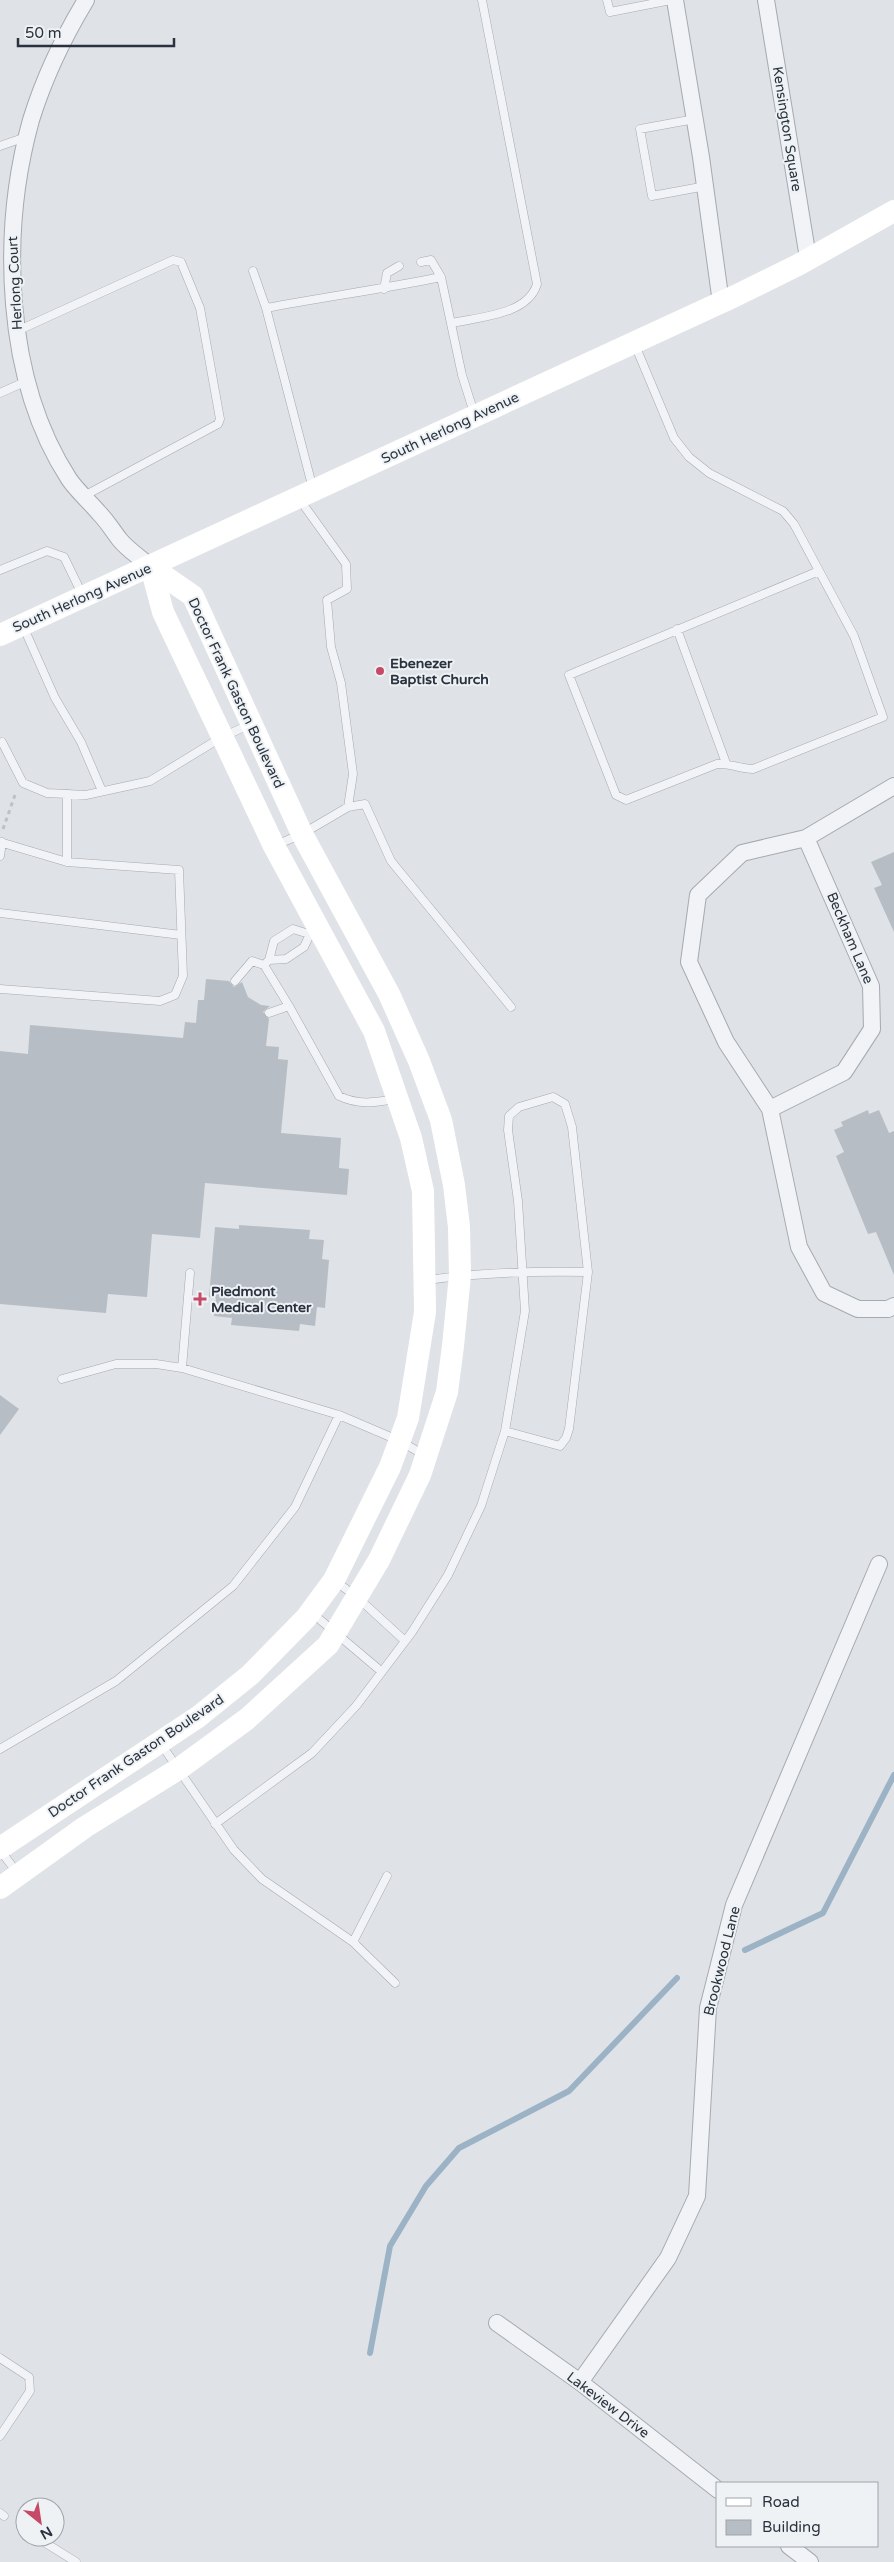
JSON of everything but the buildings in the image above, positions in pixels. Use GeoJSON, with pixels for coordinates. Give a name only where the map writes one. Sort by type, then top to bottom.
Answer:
{"type":"FeatureCollection","features":[{"type":"Feature","properties":{"kind":"street","name":"Herlong Court"},"geometry":{"type":"LineString","coordinates":[[86,0],[66,33],[47,76],[20,168],[13,224],[12,272],[16,331],[27,382],[47,438],[69,480],[105,518],[121,541],[151,567]]}},
{"type":"Feature","properties":{"kind":"street"},"geometry":{"type":"LineString","coordinates":[[673,0],[706,186],[721,302]]}},
{"type":"Feature","properties":{"kind":"street","name":"Kensington Square"},"geometry":{"type":"LineString","coordinates":[[766,0],[808,258]]}},
{"type":"Feature","properties":{"kind":"street","name":"South Herlong Avenue"},"geometry":{"type":"LineString","coordinates":[[0,635],[84,598],[634,343],[892,217]]}},
{"type":"Feature","properties":{"kind":"street","name":"Doctor Frank Gaston Boulevard"},"geometry":{"type":"LineString","coordinates":[[0,1888],[85,1827],[180,1768],[247,1719],[328,1645],[403,1514],[420,1476],[447,1392],[460,1275],[459,1227],[455,1193],[441,1120],[419,1061],[389,994],[302,834],[193,596],[151,567]]}},
{"type":"Feature","properties":{"kind":"street","name":"Doctor Frank Gaston Boulevard"},"geometry":{"type":"LineString","coordinates":[[0,1849],[198,1717],[250,1675],[310,1611],[334,1580],[368,1515],[400,1441],[408,1418],[426,1312],[422,1191],[412,1138],[374,1031],[314,931],[163,612],[151,567]]}},
{"type":"Feature","properties":{"kind":"street"},"geometry":{"type":"LineString","coordinates":[[894,786],[806,838],[742,853],[698,895],[689,962],[726,1042],[770,1109],[800,1247],[824,1293],[858,1309],[888,1309],[894,1306]]}},
{"type":"Feature","properties":{"kind":"street","name":"Beckham Lane"},"geometry":{"type":"LineString","coordinates":[[770,1109],[844,1072],[872,1029],[871,986],[806,838]]}},
{"type":"Feature","properties":{"kind":"street","name":"Brookwood Lane"},"geometry":{"type":"LineString","coordinates":[[580,2382],[668,2258],[697,2196],[708,2008],[734,1905],[880,1564]]}},
{"type":"Feature","properties":{"kind":"street","name":"Lakeview Drive"},"geometry":{"type":"LineString","coordinates":[[497,2323],[580,2382],[716,2488]]}},
{"type":"Feature","properties":{"kind":"street"},"geometry":{"type":"LineString","coordinates":[[790,2547],[810,2562]]}},
{"type":"Feature","properties":{"kind":"lane"},"geometry":{"type":"LineString","coordinates":[[452,323],[500,313],[525,302],[534,294],[538,284],[482,0]]}},
{"type":"Feature","properties":{"kind":"lane"},"geometry":{"type":"LineString","coordinates":[[607,0],[610,12],[673,0]]}},
{"type":"Feature","properties":{"kind":"lane"},"geometry":{"type":"LineString","coordinates":[[695,119],[640,129],[652,196],[706,186]]}},
{"type":"Feature","properties":{"kind":"lane"},"geometry":{"type":"LineString","coordinates":[[0,146],[28,136]]}},
{"type":"Feature","properties":{"kind":"lane"},"geometry":{"type":"LineString","coordinates":[[16,331],[173,260],[181,262],[200,308],[220,419],[218,424],[84,496]]}},
{"type":"Feature","properties":{"kind":"lane"},"geometry":{"type":"LineString","coordinates":[[421,262],[432,260],[440,277],[452,323],[462,375],[475,416]]}},
{"type":"Feature","properties":{"kind":"lane"},"geometry":{"type":"LineString","coordinates":[[384,289],[387,273],[399,266]]}},
{"type":"Feature","properties":{"kind":"lane"},"geometry":{"type":"LineString","coordinates":[[253,271],[266,308],[306,494],[346,564],[347,590],[326,600],[331,647],[341,683],[353,774],[348,807]]}},
{"type":"Feature","properties":{"kind":"lane"},"geometry":{"type":"LineString","coordinates":[[266,308],[328,296],[384,289],[440,277]]}},
{"type":"Feature","properties":{"kind":"lane"},"geometry":{"type":"LineString","coordinates":[[634,343],[674,438],[689,458],[709,473],[783,511],[794,524],[854,636],[883,717],[753,769],[736,768],[726,763],[717,764],[626,800],[620,799],[616,795],[569,675],[819,571]]}},
{"type":"Feature","properties":{"kind":"lane"},"geometry":{"type":"LineString","coordinates":[[0,393],[27,382]]}},
{"type":"Feature","properties":{"kind":"lane"},"geometry":{"type":"LineString","coordinates":[[0,570],[47,551],[64,557],[84,598]]}},
{"type":"Feature","properties":{"kind":"lane"},"geometry":{"type":"LineString","coordinates":[[23,625],[55,698],[81,742],[102,791]]}},
{"type":"Feature","properties":{"kind":"lane"},"geometry":{"type":"LineString","coordinates":[[677,629],[726,763]]}},
{"type":"Feature","properties":{"kind":"lane"},"geometry":{"type":"LineString","coordinates":[[2,742],[23,782],[47,793],[86,795],[150,781],[222,737],[251,724]]}},
{"type":"Feature","properties":{"kind":"lane"},"geometry":{"type":"LineString","coordinates":[[67,794],[67,862]]}},
{"type":"Feature","properties":{"kind":"lane"},"geometry":{"type":"LineString","coordinates":[[274,846],[302,834],[348,807],[365,804],[391,861],[511,1007]]}},
{"type":"Feature","properties":{"kind":"lane"},"geometry":{"type":"LineString","coordinates":[[0,856],[1,842],[67,862],[179,870],[183,976],[175,995],[160,1001],[0,989]]}},
{"type":"Feature","properties":{"kind":"lane"},"geometry":{"type":"LineString","coordinates":[[0,913],[181,935]]}},
{"type":"Feature","properties":{"kind":"lane"},"geometry":{"type":"LineString","coordinates":[[235,982],[252,961],[267,963],[286,959],[304,947],[314,931],[293,929],[274,941],[267,963],[339,1096],[351,1102],[366,1104],[398,1099]]}},
{"type":"Feature","properties":{"kind":"lane"},"geometry":{"type":"LineString","coordinates":[[269,1014],[289,1006]]}},
{"type":"Feature","properties":{"kind":"lane"},"geometry":{"type":"LineString","coordinates":[[215,1824],[312,1753],[356,1706],[406,1641],[448,1575],[481,1506],[505,1431],[525,1311],[524,1271],[508,1130],[509,1116],[519,1107],[553,1097],[565,1104],[572,1127],[588,1272],[566,1438],[560,1446],[505,1431]]}},
{"type":"Feature","properties":{"kind":"lane"},"geometry":{"type":"LineString","coordinates":[[426,1280],[460,1275],[524,1271],[588,1272]]}},
{"type":"Feature","properties":{"kind":"lane"},"geometry":{"type":"LineString","coordinates":[[182,1368],[190,1273]]}},
{"type":"Feature","properties":{"kind":"lane"},"geometry":{"type":"LineString","coordinates":[[62,1379],[116,1364],[156,1364],[182,1368],[339,1414],[400,1441],[426,1456]]}},
{"type":"Feature","properties":{"kind":"lane"},"geometry":{"type":"LineString","coordinates":[[0,1748],[116,1681],[233,1586],[295,1507],[339,1414]]}},
{"type":"Feature","properties":{"kind":"lane"},"geometry":{"type":"LineString","coordinates":[[334,1580],[357,1597],[406,1641]]}},
{"type":"Feature","properties":{"kind":"lane"},"geometry":{"type":"LineString","coordinates":[[310,1611],[382,1672]]}},
{"type":"Feature","properties":{"kind":"lane"},"geometry":{"type":"LineString","coordinates":[[160,1742],[180,1768],[215,1824],[234,1850],[262,1879],[352,1942],[395,1983]]}},
{"type":"Feature","properties":{"kind":"lane"},"geometry":{"type":"LineString","coordinates":[[0,1849],[18,1874]]}},
{"type":"Feature","properties":{"kind":"lane"},"geometry":{"type":"LineString","coordinates":[[352,1942],[387,1876]]}},
{"type":"Feature","properties":{"kind":"lane"},"geometry":{"type":"LineString","coordinates":[[0,2358],[29,2377],[30,2391],[0,2436]]}},
{"type":"Feature","properties":{"kind":"lane"},"geometry":{"type":"LineString","coordinates":[[52,2547],[76,2562]]}},
{"type":"Feature","properties":{"kind":"path"},"geometry":{"type":"LineString","coordinates":[[1,842],[7,816],[23,782]]}},
{"type":"Feature","properties":{"kind":"waterway"},"geometry":{"type":"LineString","coordinates":[[745,1950],[823,1913],[894,1775]]}},
{"type":"Feature","properties":{"kind":"waterway"},"geometry":{"type":"LineString","coordinates":[[370,2353],[390,2246],[426,2186],[459,2148],[569,2091],[677,1978]]}},
{"type":"Feature","properties":{"kind":"place","name":"Ebenezer Baptist Church"},"geometry":{"type":"Point","coordinates":[380,671]}},
{"type":"Feature","properties":{"kind":"place","name":"Piedmont Medical Center"},"geometry":{"type":"Point","coordinates":[200,1299]}}]}
